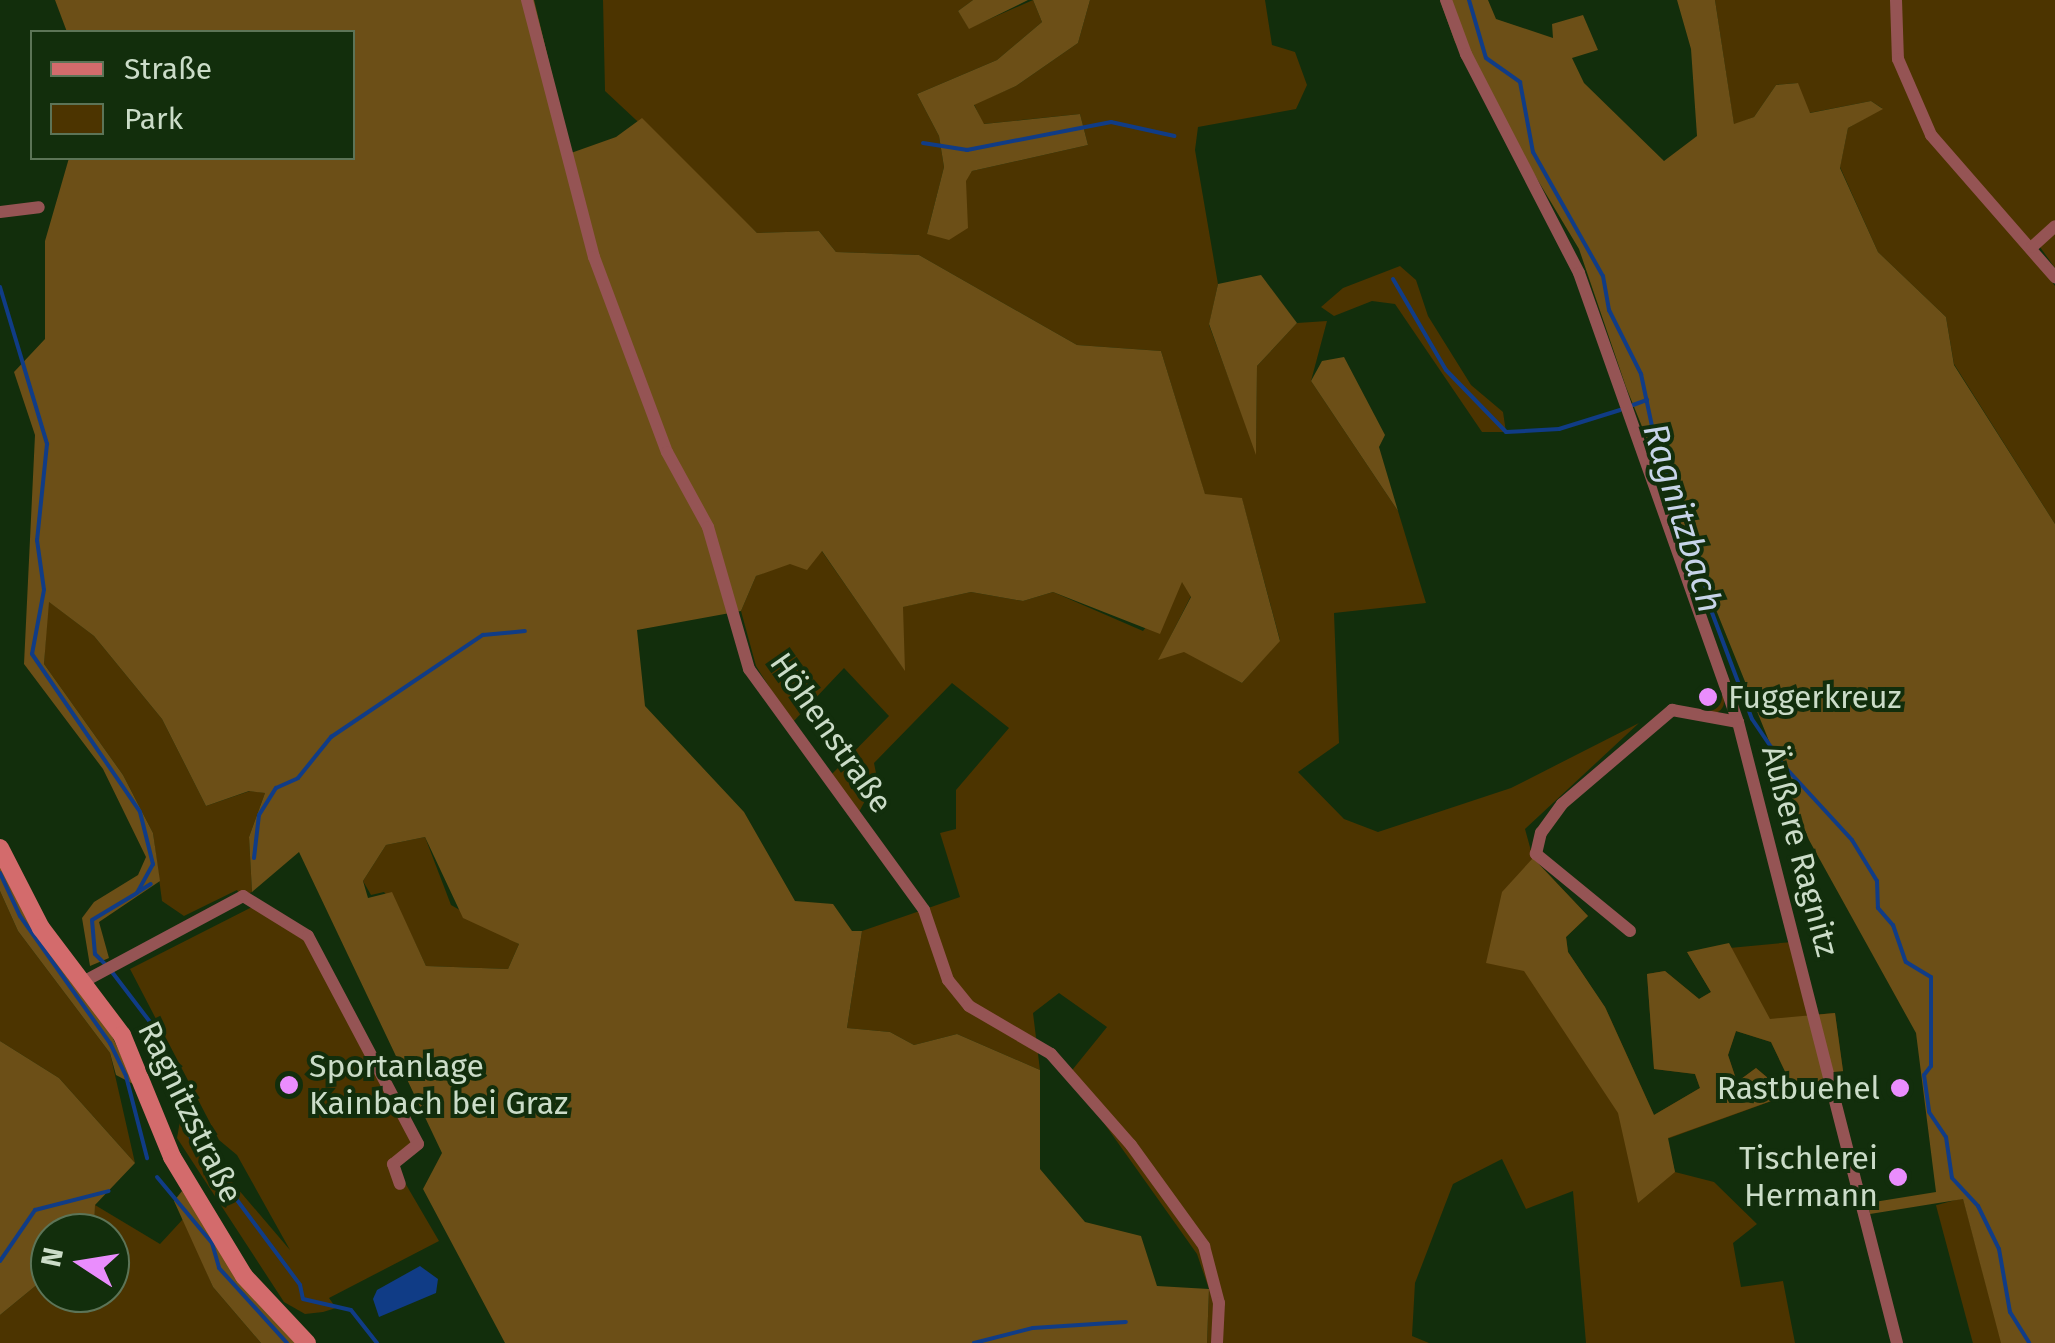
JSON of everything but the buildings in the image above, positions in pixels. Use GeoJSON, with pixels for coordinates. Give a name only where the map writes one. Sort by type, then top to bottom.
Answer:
{"type":"FeatureCollection","features":[{"type":"Feature","properties":{"kind":"main road","name":"Ragnitzstraße"},"geometry":{"type":"LineString","coordinates":[[0,848],[41,928],[122,1035],[156,1126],[235,1262],[307,1343]]}},
{"type":"Feature","properties":{"kind":"street","name":"Höhenstraße"},"geometry":{"type":"LineString","coordinates":[[527,0],[594,257],[667,452],[708,526],[749,669],[924,910],[948,980],[969,1006],[1051,1054],[1131,1145],[1204,1246],[1218,1302],[1218,1343]]}},
{"type":"Feature","properties":{"kind":"street","name":"Äußere Ragnitz"},"geometry":{"type":"LineString","coordinates":[[1446,0],[1466,54],[1579,273],[1738,722],[1896,1343]]}},
{"type":"Feature","properties":{"kind":"street"},"geometry":{"type":"LineString","coordinates":[[1896,0],[1898,60],[1930,135],[2055,277]]}},
{"type":"Feature","properties":{"kind":"street"},"geometry":{"type":"LineString","coordinates":[[0,212],[39,207]]}},
{"type":"Feature","properties":{"kind":"street"},"geometry":{"type":"LineString","coordinates":[[2032,247],[2055,226]]}},
{"type":"Feature","properties":{"kind":"street"},"geometry":{"type":"LineString","coordinates":[[1630,931],[1536,854],[1540,832],[1562,804],[1672,710],[1738,722]]}},
{"type":"Feature","properties":{"kind":"street"},"geometry":{"type":"LineString","coordinates":[[81,983],[243,896],[308,936],[418,1144],[394,1164],[400,1184]]}},
{"type":"Feature","properties":{"kind":"green space"},"geometry":{"type":"Polygon","coordinates":[[[603,0],[973,0],[958,11],[969,28],[1033,0],[1042,22],[997,60],[917,94],[939,136],[944,167],[927,234],[972,171],[1088,145],[1080,114],[983,124],[974,104],[1016,86],[1078,43],[1090,0],[1265,0],[1272,45],[1295,52],[1307,85],[1296,109],[1198,127],[1195,150],[1218,284],[1209,325],[1256,452],[1257,366],[1297,323],[1327,321],[1311,381],[1398,511],[1426,603],[1334,613],[1339,743],[1298,772],[1344,819],[1378,832],[1511,788],[1639,723],[1525,829],[1533,858],[1588,916],[1566,937],[1568,952],[1606,1009],[1654,1115],[1700,1088],[1695,1074],[1654,1069],[1647,974],[1665,971],[1699,999],[1711,992],[1687,952],[1792,942],[1811,1015],[1835,1013],[1845,1085],[1793,1088],[1771,1042],[1736,1031],[1728,1055],[1737,1082],[1756,1068],[1788,1095],[1667,1139],[1675,1172],[1714,1182],[1757,1224],[1733,1243],[1741,1287],[1783,1281],[1795,1343],[1586,1343],[1573,1191],[1526,1209],[1502,1159],[1453,1184],[1415,1283],[1412,1336],[1429,1343],[1207,1343],[1209,1289],[1197,1254],[1069,1074],[1107,1027],[1059,993],[1033,1013],[1040,1070],[957,1034],[914,1045],[890,1032],[847,1028],[862,931],[960,897],[940,833],[956,829],[956,790],[1009,728],[952,683],[874,763],[877,778],[859,812],[830,776],[889,716],[844,668],[792,723],[756,666],[741,611],[756,576],[821,550],[904,669],[902,607],[971,592],[1023,601],[1053,592],[1143,631],[1182,581],[1191,596],[1159,659],[1184,651],[1242,683],[1280,640],[1242,499],[1205,495],[1161,351],[1077,345],[919,255],[836,252],[819,231],[757,233],[605,91],[603,0]]]}},
{"type":"Feature","properties":{"kind":"green space"},"geometry":{"type":"Polygon","coordinates":[[[1715,0],[2055,0],[2055,268],[2035,240],[2027,248],[2055,286],[2055,524],[1954,364],[1946,317],[1878,252],[1840,167],[1848,128],[1882,108],[1871,101],[1809,113],[1797,83],[1776,85],[1754,117],[1734,125],[1715,0]]]}},
{"type":"Feature","properties":{"kind":"green space"},"geometry":{"type":"Polygon","coordinates":[[[1400,266],[1416,280],[1428,316],[1471,385],[1503,412],[1506,432],[1482,432],[1395,304],[1372,301],[1334,316],[1321,307],[1343,288],[1400,266]]]}},
{"type":"Feature","properties":{"kind":"green space"},"geometry":{"type":"Polygon","coordinates":[[[48,601],[94,636],[162,719],[206,806],[250,791],[265,793],[249,837],[252,892],[241,897],[237,890],[184,916],[162,901],[153,833],[123,775],[44,664],[48,601]]]}},
{"type":"Feature","properties":{"kind":"green space"},"geometry":{"type":"Polygon","coordinates":[[[1713,691],[1721,694],[1721,710],[1713,713],[1705,710],[1702,702],[1705,694],[1713,691]]]}},
{"type":"Feature","properties":{"kind":"green space"},"geometry":{"type":"Polygon","coordinates":[[[425,837],[451,905],[519,944],[508,969],[426,966],[399,909],[384,892],[371,895],[363,881],[386,845],[425,837]]]}},
{"type":"Feature","properties":{"kind":"green space"},"geometry":{"type":"Polygon","coordinates":[[[0,891],[18,931],[110,1053],[135,1163],[59,1078],[0,1041],[0,891]]]}},
{"type":"Feature","properties":{"kind":"green space","name":"Sportanlage Kainbach bei Graz"},"geometry":{"type":"Polygon","coordinates":[[[252,907],[299,930],[418,1144],[394,1164],[439,1241],[329,1298],[336,1308],[323,1312],[305,1314],[284,1302],[177,1138],[180,1121],[290,1250],[237,1155],[219,1140],[130,969],[252,907]]]}},
{"type":"Feature","properties":{"kind":"green space"},"geometry":{"type":"Polygon","coordinates":[[[1963,1198],[2002,1343],[1973,1343],[1936,1205],[1963,1198]]]}},
{"type":"Feature","properties":{"kind":"green space"},"geometry":{"type":"Polygon","coordinates":[[[184,1218],[213,1287],[261,1343],[0,1343],[0,1315],[30,1290],[30,1313],[130,1313],[130,1226],[160,1244],[184,1218]]]}},
{"type":"Feature","properties":{"kind":"shaded area"},"geometry":{"type":"Polygon","coordinates":[[[55,0],[534,0],[571,153],[616,137],[642,118],[757,233],[819,231],[836,252],[919,255],[1077,345],[1161,351],[1205,494],[1242,498],[1280,641],[1242,683],[1184,652],[1158,660],[1191,597],[1182,582],[1160,634],[1053,592],[1023,601],[971,592],[903,607],[905,671],[822,551],[807,570],[790,564],[756,576],[741,611],[637,630],[645,706],[744,812],[795,901],[833,904],[852,931],[862,931],[847,1028],[890,1032],[914,1045],[957,1034],[1040,1070],[1040,1169],[1085,1222],[1141,1236],[1157,1286],[1209,1289],[1207,1343],[505,1343],[423,1189],[442,1153],[299,852],[252,892],[249,837],[265,793],[249,791],[206,806],[162,719],[94,636],[49,602],[44,664],[123,775],[153,833],[160,881],[99,922],[109,958],[90,966],[82,918],[94,902],[138,875],[146,857],[103,769],[24,664],[35,435],[14,372],[45,339],[45,241],[68,160],[355,160],[355,30],[66,30],[55,0]],[[425,837],[386,845],[363,881],[368,898],[392,892],[426,966],[508,969],[519,944],[463,918],[425,837]]]}},
{"type":"Feature","properties":{"kind":"shaded area"},"geometry":{"type":"Polygon","coordinates":[[[973,0],[1028,0],[969,29],[958,11],[973,0]]]}},
{"type":"Feature","properties":{"kind":"shaded area"},"geometry":{"type":"Polygon","coordinates":[[[1033,0],[1090,0],[1078,43],[1016,86],[974,105],[984,124],[1080,114],[1088,145],[972,171],[966,181],[968,228],[949,240],[927,234],[944,167],[939,136],[917,94],[997,60],[1042,22],[1033,0]]]}},
{"type":"Feature","properties":{"kind":"shaded area"},"geometry":{"type":"Polygon","coordinates":[[[1440,0],[1488,0],[1496,19],[1553,38],[1552,24],[1583,15],[1598,50],[1572,58],[1584,83],[1664,161],[1697,136],[1691,49],[1677,0],[1715,0],[1734,124],[1754,117],[1776,85],[1798,83],[1810,113],[1871,101],[1883,109],[1848,128],[1840,168],[1878,252],[1946,317],[1954,365],[2055,524],[2055,1343],[2001,1343],[1963,1199],[1870,1214],[1868,1203],[1936,1192],[1916,1033],[1809,840],[1626,387],[1579,249],[1455,42],[1440,0]]]}},
{"type":"Feature","properties":{"kind":"shaded area"},"geometry":{"type":"Polygon","coordinates":[[[1261,275],[1297,323],[1257,366],[1256,455],[1209,324],[1218,284],[1261,275]]]}},
{"type":"Feature","properties":{"kind":"shaded area"},"geometry":{"type":"Polygon","coordinates":[[[1344,357],[1385,435],[1379,447],[1398,511],[1311,381],[1322,361],[1344,357]]]}},
{"type":"Feature","properties":{"kind":"shaded area"},"geometry":{"type":"Polygon","coordinates":[[[1533,858],[1588,916],[1566,937],[1568,952],[1605,1007],[1654,1115],[1700,1088],[1695,1074],[1654,1069],[1647,974],[1665,971],[1699,999],[1711,992],[1687,952],[1729,943],[1770,1019],[1835,1013],[1845,1085],[1793,1088],[1771,1042],[1736,1031],[1728,1055],[1737,1082],[1756,1068],[1788,1095],[1668,1138],[1675,1172],[1638,1203],[1618,1113],[1524,971],[1486,963],[1502,892],[1533,858]]]}},
{"type":"Feature","properties":{"kind":"shaded area"},"geometry":{"type":"Polygon","coordinates":[[[0,863],[30,924],[112,1036],[135,1085],[116,1075],[110,1053],[18,931],[0,891],[0,863]]]}},
{"type":"Feature","properties":{"kind":"shaded area"},"geometry":{"type":"Polygon","coordinates":[[[0,1041],[59,1078],[135,1163],[95,1205],[95,1213],[30,1213],[30,1290],[0,1315],[0,1041]]]}},
{"type":"Feature","properties":{"kind":"shaded area"},"geometry":{"type":"Polygon","coordinates":[[[182,1191],[243,1283],[298,1343],[261,1343],[213,1287],[174,1201],[182,1191]]]}},
{"type":"Feature","properties":{"kind":"water"},"geometry":{"type":"Polygon","coordinates":[[[420,1266],[438,1279],[436,1293],[379,1317],[373,1299],[377,1290],[420,1266]]]}},
{"type":"Feature","properties":{"kind":"waterway","name":"Ragnitzbach"},"geometry":{"type":"LineString","coordinates":[[1469,0],[1486,58],[1520,82],[1533,152],[1603,276],[1609,310],[1641,374],[1656,445],[1674,495],[1688,511],[1711,610],[1752,719],[1784,766],[1852,840],[1877,881],[1878,908],[1893,925],[1906,962],[1931,977],[1931,1066],[1924,1075],[1929,1112],[1946,1137],[1952,1178],[1978,1206],[1999,1249],[2010,1312],[2029,1343]]}},
{"type":"Feature","properties":{"kind":"waterway"},"geometry":{"type":"LineString","coordinates":[[923,143],[967,150],[1111,122],[1174,136]]}},
{"type":"Feature","properties":{"kind":"waterway"},"geometry":{"type":"LineString","coordinates":[[1393,279],[1446,370],[1506,432],[1559,429],[1620,410]]}},
{"type":"Feature","properties":{"kind":"waterway"},"geometry":{"type":"LineString","coordinates":[[0,287],[47,444],[37,540],[44,590],[32,654],[140,812],[153,864],[137,893],[92,920],[95,954],[106,965]]}},
{"type":"Feature","properties":{"kind":"waterway"},"geometry":{"type":"LineString","coordinates":[[1633,405],[1647,400]]}},
{"type":"Feature","properties":{"kind":"waterway"},"geometry":{"type":"LineString","coordinates":[[254,858],[259,815],[276,788],[298,778],[331,737],[483,635],[525,631]]}},
{"type":"Feature","properties":{"kind":"waterway"},"geometry":{"type":"LineString","coordinates":[[0,873],[20,916],[110,1043],[126,1076],[147,1158]]}},
{"type":"Feature","properties":{"kind":"waterway"},"geometry":{"type":"LineString","coordinates":[[138,892],[151,884]]}},
{"type":"Feature","properties":{"kind":"waterway"},"geometry":{"type":"LineString","coordinates":[[112,972],[157,1031],[191,1138],[300,1285],[303,1299],[351,1310],[377,1343]]}},
{"type":"Feature","properties":{"kind":"waterway"},"geometry":{"type":"LineString","coordinates":[[157,1177],[212,1243],[219,1268],[287,1343]]}},
{"type":"Feature","properties":{"kind":"waterway"},"geometry":{"type":"LineString","coordinates":[[0,1261],[35,1210],[109,1191]]}},
{"type":"Feature","properties":{"kind":"waterway"},"geometry":{"type":"LineString","coordinates":[[974,1343],[1033,1328],[1126,1322]]}},
{"type":"Feature","properties":{"kind":"place","name":"Fuggerkreuz"},"geometry":{"type":"Point","coordinates":[1708,697]}},
{"type":"Feature","properties":{"kind":"place","name":"Sportanlage Kainbach bei Graz"},"geometry":{"type":"Point","coordinates":[289,1085]}},
{"type":"Feature","properties":{"kind":"place","name":"Rastbuehel"},"geometry":{"type":"Point","coordinates":[1900,1088]}},
{"type":"Feature","properties":{"kind":"place","name":"Tischlerei Hermann"},"geometry":{"type":"Point","coordinates":[1898,1177]}}]}
